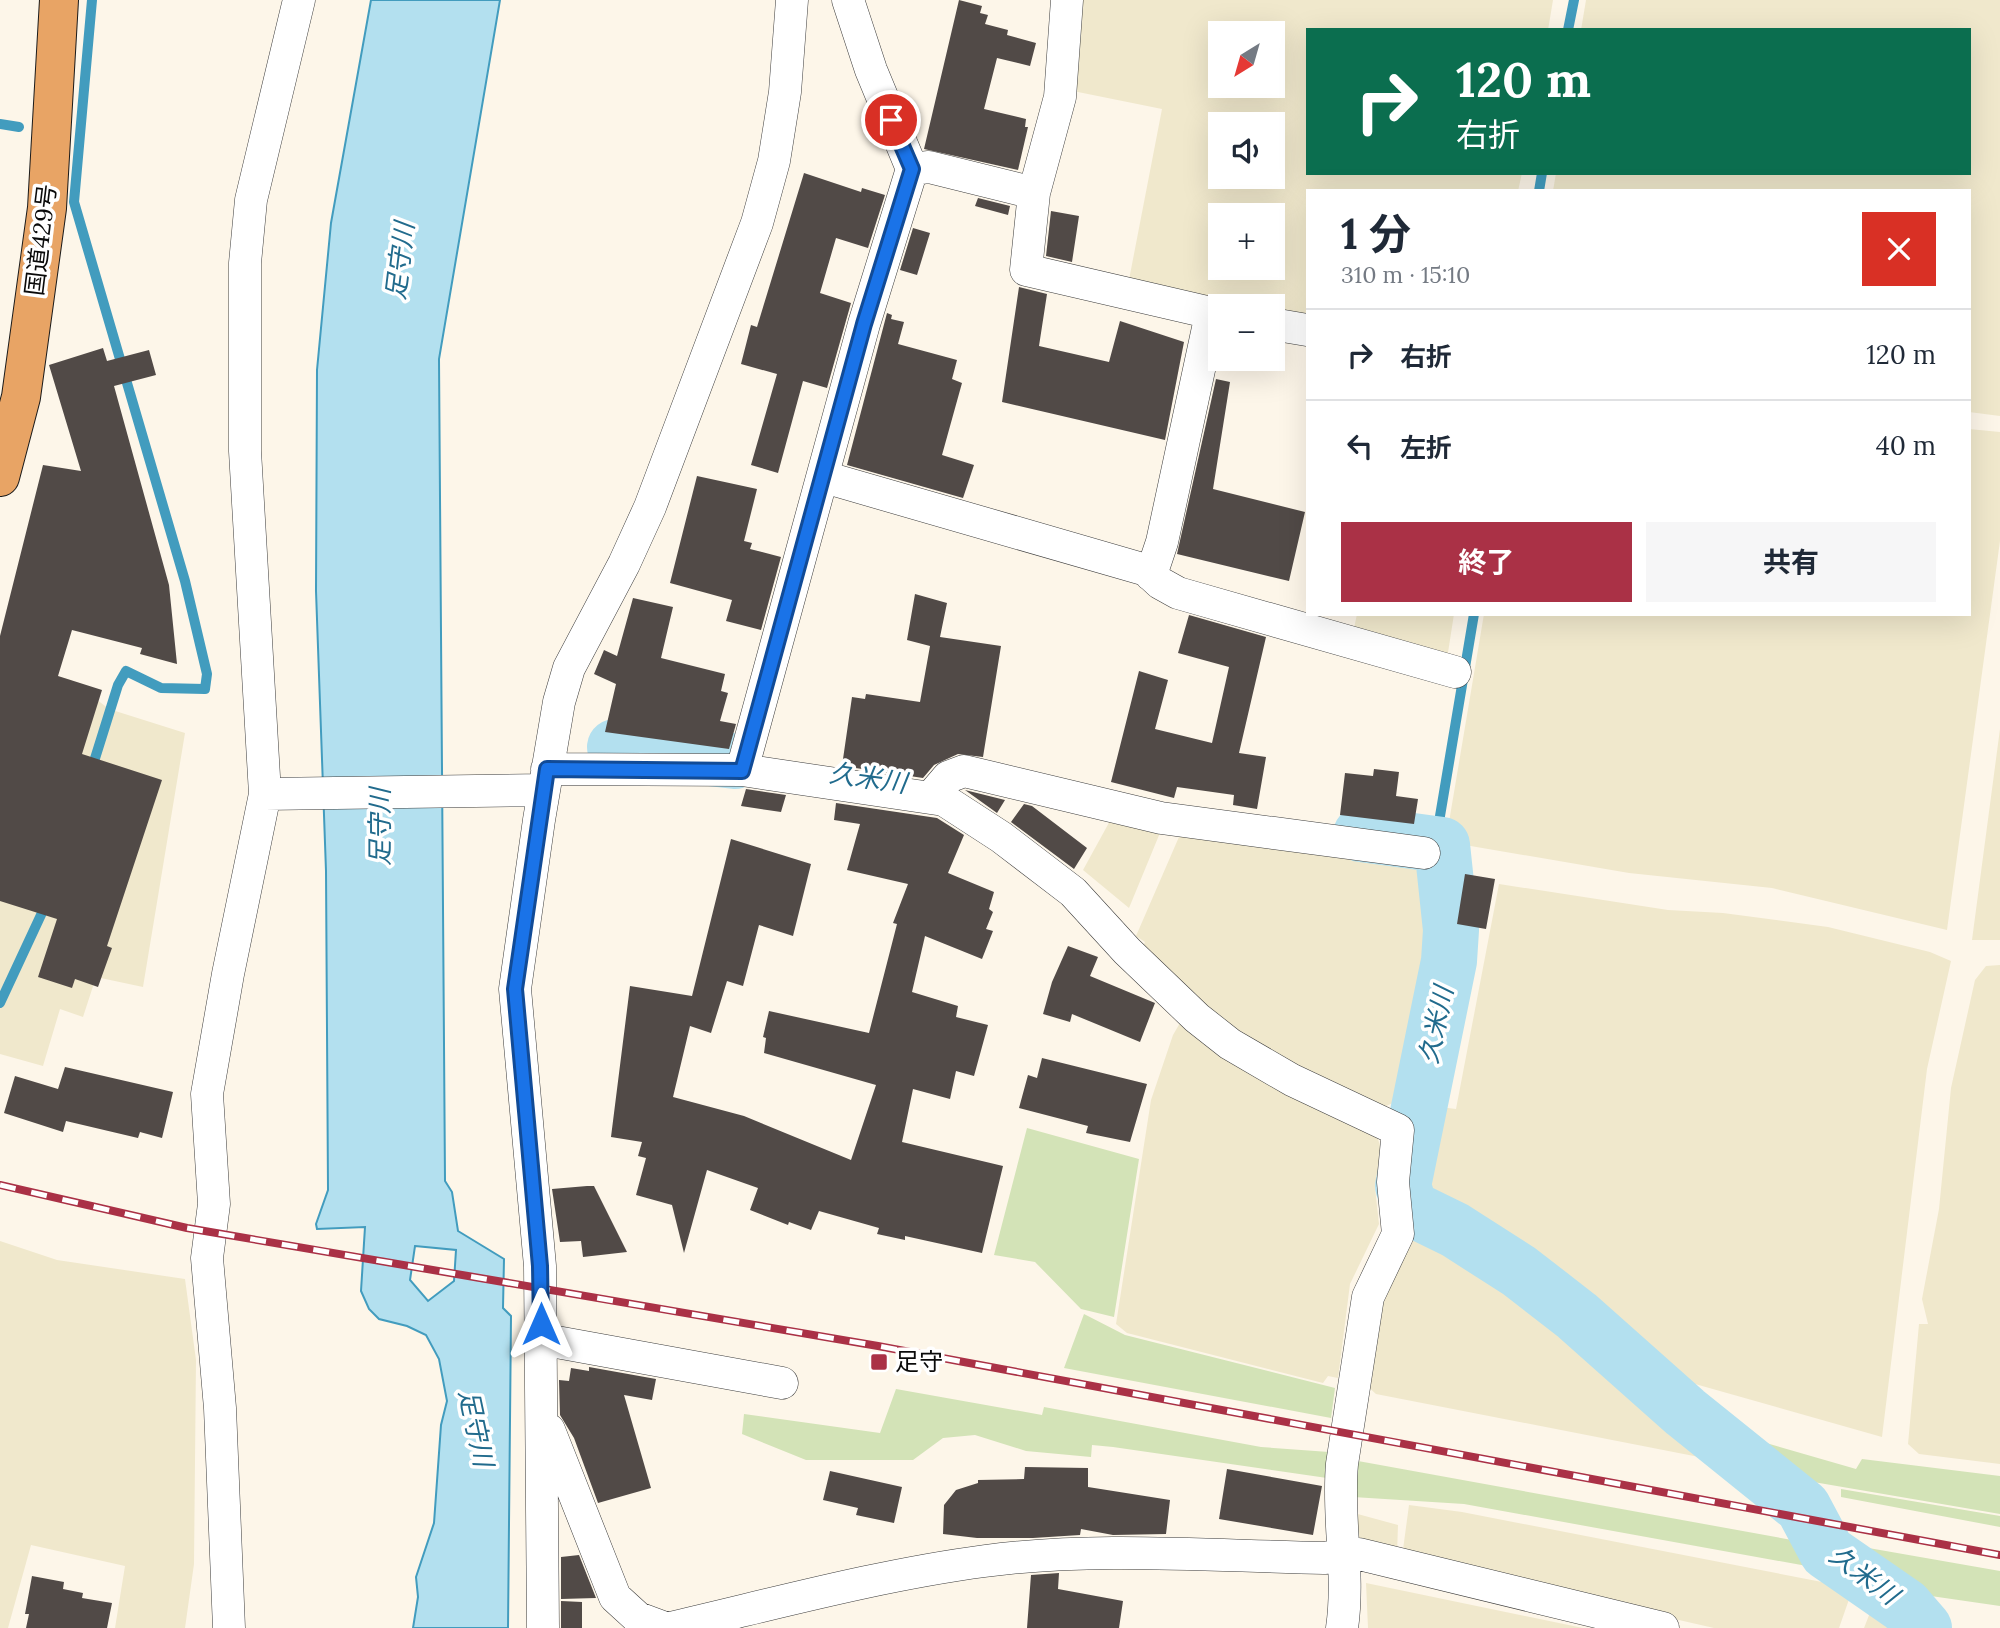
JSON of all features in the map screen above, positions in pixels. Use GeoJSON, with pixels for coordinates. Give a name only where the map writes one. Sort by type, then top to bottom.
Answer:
{"type":"FeatureCollection","features":[{"type":"Feature","properties":{"kind":"highway","name":"国道429号"},"geometry":{"type":"LineString","coordinates":[[0,477],[21,397],[47,208],[59,0]]}},
{"type":"Feature","properties":{"kind":"street"},"geometry":{"type":"LineString","coordinates":[[229,1628],[220,1408],[207,1258],[214,1204],[207,1094],[228,974],[271,794],[245,451],[245,263],[250,200],[299,0]]}},
{"type":"Feature","properties":{"kind":"street"},"geometry":{"type":"LineString","coordinates":[[543,1628],[540,1266],[515,989],[545,780],[559,702],[569,668],[624,564],[650,507],[757,223],[774,161],[785,92],[792,0]]}},
{"type":"Feature","properties":{"kind":"street"},"geometry":{"type":"LineString","coordinates":[[742,771],[864,324],[912,169],[871,70],[848,0]]}},
{"type":"Feature","properties":{"kind":"street"},"geometry":{"type":"LineString","coordinates":[[1067,0],[1060,97],[1034,192],[1026,270],[1208,312]]}},
{"type":"Feature","properties":{"kind":"street"},"geometry":{"type":"LineString","coordinates":[[912,169],[929,167],[1034,192]]}},
{"type":"Feature","properties":{"kind":"street"},"geometry":{"type":"LineString","coordinates":[[1285,326],[1306,330]]}},
{"type":"Feature","properties":{"kind":"street"},"geometry":{"type":"LineString","coordinates":[[1151,575],[1163,542],[1208,345]]}},
{"type":"Feature","properties":{"kind":"street"},"geometry":{"type":"LineString","coordinates":[[824,477],[1124,563],[1146,570],[1178,593],[1455,672]]}},
{"type":"Feature","properties":{"kind":"street"},"geometry":{"type":"LineString","coordinates":[[271,794],[511,790],[545,780],[742,771],[944,800],[1001,837],[1073,892],[1127,951],[1197,1018],[1230,1044],[1292,1080],[1398,1130],[1393,1182],[1398,1234],[1368,1297],[1342,1464],[1345,1608],[1342,1628]]}},
{"type":"Feature","properties":{"kind":"street"},"geometry":{"type":"LineString","coordinates":[[931,797],[948,777],[964,771],[1161,818],[1424,853]]}},
{"type":"Feature","properties":{"kind":"street"},"geometry":{"type":"LineString","coordinates":[[540,1339],[782,1383]]}},
{"type":"Feature","properties":{"kind":"street"},"geometry":{"type":"LineString","coordinates":[[542,1412],[615,1597],[638,1618],[667,1628],[876,1580],[985,1561],[1050,1555],[1324,1558],[1359,1554],[1663,1628]]}},
{"type":"Feature","properties":{"kind":"shaded area"},"geometry":{"type":"Polygon","coordinates":[[[1079,0],[1553,0],[1548,28],[1306,28],[1306,175],[1522,175],[1518,189],[1306,189],[1306,319],[1285,315],[1285,294],[1208,294],[1208,300],[1128,285],[1162,109],[1073,91],[1079,0]]]}},
{"type":"Feature","properties":{"kind":"shaded area"},"geometry":{"type":"Polygon","coordinates":[[[1586,0],[2000,0],[2000,416],[1971,412],[1971,189],[1553,189],[1556,175],[1971,175],[1971,28],[1581,28],[1586,0]]]}},
{"type":"Feature","properties":{"kind":"shaded area"},"geometry":{"type":"Polygon","coordinates":[[[1971,429],[2000,432],[2000,541],[1947,930],[1772,888],[1629,873],[1459,844],[1448,828],[1484,616],[1971,616],[1971,429]]]}},
{"type":"Feature","properties":{"kind":"shaded area"},"geometry":{"type":"Polygon","coordinates":[[[1357,616],[1454,616],[1447,659],[1353,633],[1357,616]]]}},
{"type":"Feature","properties":{"kind":"shaded area"},"geometry":{"type":"Polygon","coordinates":[[[0,661],[71,680],[109,709],[185,733],[143,987],[96,977],[83,1017],[60,1009],[43,1066],[0,1054],[0,661]]]}},
{"type":"Feature","properties":{"kind":"shaded area"},"geometry":{"type":"Polygon","coordinates":[[[2000,729],[2000,940],[1972,940],[2000,729]]]}},
{"type":"Feature","properties":{"kind":"shaded area"},"geometry":{"type":"Polygon","coordinates":[[[1111,819],[1162,828],[1129,908],[1083,870],[1111,819]]]}},
{"type":"Feature","properties":{"kind":"shaded area"},"geometry":{"type":"Polygon","coordinates":[[[1182,830],[1414,868],[1424,876],[1428,944],[1395,1102],[1377,1110],[1258,1052],[1141,951],[1145,942],[1136,936],[1182,830]]]}},
{"type":"Feature","properties":{"kind":"shaded area"},"geometry":{"type":"Polygon","coordinates":[[[1499,884],[1668,910],[1723,913],[1828,927],[1930,952],[1951,961],[1927,1069],[1882,1437],[1688,1382],[1647,1350],[1572,1281],[1494,1227],[1418,1185],[1432,1106],[1456,1109],[1499,884]]]}},
{"type":"Feature","properties":{"kind":"shaded area"},"geometry":{"type":"Polygon","coordinates":[[[2000,965],[2000,1464],[1919,1454],[1908,1444],[1919,1324],[1928,1324],[1922,1299],[1939,1209],[1951,1088],[1975,980],[1986,966],[2000,965]]]}},
{"type":"Feature","properties":{"kind":"shaded area"},"geometry":{"type":"Polygon","coordinates":[[[1184,1016],[1377,1137],[1382,1150],[1375,1188],[1379,1224],[1350,1284],[1338,1378],[1328,1376],[1323,1383],[1127,1333],[1116,1324],[1151,1100],[1173,1035],[1184,1016]]]}},
{"type":"Feature","properties":{"kind":"shaded area"},"geometry":{"type":"Polygon","coordinates":[[[1413,1219],[1465,1249],[1569,1326],[1657,1405],[1699,1457],[1376,1394],[1365,1384],[1374,1317],[1413,1219]]]}},
{"type":"Feature","properties":{"kind":"shaded area"},"geometry":{"type":"Polygon","coordinates":[[[0,1241],[57,1260],[185,1279],[196,1360],[194,1564],[185,1628],[115,1628],[125,1566],[31,1545],[8,1628],[0,1628],[0,1241]]]}},
{"type":"Feature","properties":{"kind":"shaded area"},"geometry":{"type":"Polygon","coordinates":[[[1409,1505],[1462,1512],[1853,1588],[1839,1628],[1714,1628],[1402,1557],[1409,1505]]]}},
{"type":"Feature","properties":{"kind":"shaded area"},"geometry":{"type":"Polygon","coordinates":[[[1354,1513],[1398,1525],[1397,1554],[1359,1547],[1354,1513]]]}},
{"type":"Feature","properties":{"kind":"shaded area"},"geometry":{"type":"Polygon","coordinates":[[[1366,1583],[1583,1628],[1368,1628],[1366,1583]]]}},
{"type":"Feature","properties":{"kind":"shaded area"},"geometry":{"type":"Polygon","coordinates":[[[1875,1600],[1891,1616],[1901,1628],[1864,1628],[1875,1600]]]}},
{"type":"Feature","properties":{"kind":"green space"},"geometry":{"type":"Polygon","coordinates":[[[1027,1128],[1139,1159],[1114,1317],[1081,1309],[1035,1262],[994,1255],[1027,1128]]]}},
{"type":"Feature","properties":{"kind":"green space"},"geometry":{"type":"Polygon","coordinates":[[[1084,1314],[1125,1335],[1335,1388],[1331,1418],[1064,1368],[1084,1314]]]}},
{"type":"Feature","properties":{"kind":"green space"},"geometry":{"type":"Polygon","coordinates":[[[896,1389],[1042,1415],[1044,1407],[1261,1447],[1329,1452],[1327,1478],[1092,1445],[1091,1457],[1026,1451],[975,1435],[943,1438],[913,1460],[806,1460],[742,1434],[744,1414],[880,1433],[896,1389]]]}},
{"type":"Feature","properties":{"kind":"green space"},"geometry":{"type":"Polygon","coordinates":[[[1742,1436],[1856,1469],[1862,1459],[2000,1476],[2000,1514],[1796,1479],[1742,1436]]]}},
{"type":"Feature","properties":{"kind":"green space"},"geometry":{"type":"Polygon","coordinates":[[[1358,1461],[1803,1542],[1829,1570],[1464,1504],[1353,1497],[1358,1461]]]}},
{"type":"Feature","properties":{"kind":"green space"},"geometry":{"type":"Polygon","coordinates":[[[1841,1489],[2000,1516],[2000,1527],[1841,1497],[1841,1489]]]}},
{"type":"Feature","properties":{"kind":"green space"},"geometry":{"type":"Polygon","coordinates":[[[1840,1543],[2000,1571],[2000,1606],[1917,1594],[1892,1574],[1867,1562],[1852,1559],[1840,1543]]]}},
{"type":"Feature","properties":{"kind":"water","name":"足守川"},"geometry":{"type":"Polygon","coordinates":[[[371,0],[500,0],[439,359],[445,1181],[452,1192],[458,1231],[504,1259],[503,1308],[511,1316],[508,1628],[413,1628],[418,1597],[416,1577],[434,1523],[441,1425],[447,1401],[439,1359],[426,1335],[407,1326],[379,1319],[369,1309],[361,1291],[365,1227],[317,1229],[316,1224],[328,1190],[326,871],[316,591],[317,370],[331,223],[371,0]],[[415,1246],[410,1280],[428,1301],[454,1281],[456,1250],[415,1246]]]}},
{"type":"Feature","properties":{"kind":"building"},"geometry":{"type":"Polygon","coordinates":[[[959,0],[982,6],[980,13],[988,15],[985,24],[1008,30],[1007,35],[1036,43],[1030,66],[997,58],[984,109],[1026,119],[1025,127],[1028,127],[1018,170],[924,149],[959,0]]]}},
{"type":"Feature","properties":{"kind":"building"},"geometry":{"type":"Polygon","coordinates":[[[804,173],[861,192],[862,188],[885,195],[868,248],[836,238],[820,293],[851,303],[827,388],[803,381],[778,473],[751,465],[777,374],[741,364],[751,325],[757,327],[804,173]]]}},
{"type":"Feature","properties":{"kind":"building"},"geometry":{"type":"Polygon","coordinates":[[[978,198],[1010,206],[1008,215],[975,206],[978,198]]]}},
{"type":"Feature","properties":{"kind":"building"},"geometry":{"type":"Polygon","coordinates":[[[1051,211],[1079,216],[1072,262],[1046,256],[1051,211]]]}},
{"type":"Feature","properties":{"kind":"building"},"geometry":{"type":"Polygon","coordinates":[[[913,228],[930,233],[917,275],[900,270],[913,228]]]}},
{"type":"Feature","properties":{"kind":"building"},"geometry":{"type":"Polygon","coordinates":[[[1019,287],[1047,294],[1039,346],[1109,362],[1120,321],[1184,342],[1165,440],[1002,402],[1019,287]]]}},
{"type":"Feature","properties":{"kind":"building"},"geometry":{"type":"Polygon","coordinates":[[[887,313],[892,315],[891,319],[904,322],[898,344],[957,360],[952,379],[962,383],[942,455],[974,465],[963,498],[847,465],[887,313]]]}},
{"type":"Feature","properties":{"kind":"building"},"geometry":{"type":"Polygon","coordinates":[[[103,348],[107,361],[149,350],[156,375],[114,386],[169,585],[177,664],[140,654],[142,648],[72,630],[58,676],[102,690],[82,754],[162,780],[107,946],[112,948],[98,987],[75,979],[72,988],[38,977],[57,919],[0,901],[0,636],[43,465],[81,471],[49,365],[103,348]]]}},
{"type":"Feature","properties":{"kind":"building"},"geometry":{"type":"Polygon","coordinates":[[[1216,379],[1230,382],[1213,489],[1305,512],[1289,581],[1177,554],[1216,379]]]}},
{"type":"Feature","properties":{"kind":"building"},"geometry":{"type":"Polygon","coordinates":[[[697,476],[757,489],[744,541],[752,543],[750,549],[781,557],[761,630],[726,621],[732,600],[670,583],[697,476]]]}},
{"type":"Feature","properties":{"kind":"building"},"geometry":{"type":"Polygon","coordinates":[[[915,594],[947,603],[940,637],[1001,646],[983,757],[958,754],[934,765],[923,778],[842,766],[852,697],[865,699],[866,694],[920,702],[930,646],[907,640],[915,594]]]}},
{"type":"Feature","properties":{"kind":"building"},"geometry":{"type":"Polygon","coordinates":[[[633,598],[673,607],[661,658],[725,674],[721,691],[728,693],[720,721],[736,724],[729,749],[605,732],[616,684],[594,674],[604,650],[617,656],[633,598]]]}},
{"type":"Feature","properties":{"kind":"building"},"geometry":{"type":"Polygon","coordinates":[[[1189,615],[1266,637],[1239,753],[1266,757],[1257,809],[1233,805],[1234,795],[1177,787],[1174,798],[1111,782],[1139,671],[1168,680],[1155,729],[1212,743],[1229,667],[1178,653],[1189,615]]]}},
{"type":"Feature","properties":{"kind":"building"},"geometry":{"type":"Polygon","coordinates":[[[1374,769],[1399,772],[1396,796],[1418,799],[1414,824],[1340,815],[1345,773],[1373,776],[1374,769]]]}},
{"type":"Feature","properties":{"kind":"building"},"geometry":{"type":"Polygon","coordinates":[[[746,789],[786,795],[781,812],[741,806],[746,789]]]}},
{"type":"Feature","properties":{"kind":"building"},"geometry":{"type":"Polygon","coordinates":[[[965,790],[1005,800],[997,813],[965,790]]]}},
{"type":"Feature","properties":{"kind":"building"},"geometry":{"type":"Polygon","coordinates":[[[836,803],[937,818],[964,835],[948,873],[994,892],[989,909],[993,912],[986,929],[993,931],[982,959],[925,936],[912,992],[958,1006],[956,1017],[988,1025],[974,1076],[956,1071],[950,1099],[913,1089],[902,1142],[1003,1166],[982,1253],[905,1236],[905,1240],[877,1234],[879,1228],[819,1211],[811,1230],[789,1222],[788,1225],[750,1210],[758,1188],[707,1170],[684,1253],[672,1205],[636,1195],[646,1158],[638,1156],[642,1142],[611,1137],[630,986],[692,996],[731,839],[811,864],[793,936],[759,925],[743,986],[727,981],[711,1033],[690,1026],[673,1097],[744,1116],[851,1160],[876,1085],[764,1053],[766,1038],[763,1037],[769,1011],[869,1033],[897,924],[893,923],[908,884],[847,870],[860,824],[834,820],[836,803]]]}},
{"type":"Feature","properties":{"kind":"building"},"geometry":{"type":"Polygon","coordinates":[[[1024,804],[1032,806],[1087,848],[1074,869],[1011,822],[1024,804]]]}},
{"type":"Feature","properties":{"kind":"building"},"geometry":{"type":"Polygon","coordinates":[[[1465,874],[1495,879],[1486,929],[1457,924],[1465,874]]]}},
{"type":"Feature","properties":{"kind":"building"},"geometry":{"type":"Polygon","coordinates":[[[1068,946],[1098,957],[1090,976],[1155,1003],[1140,1042],[1072,1014],[1070,1022],[1043,1014],[1052,982],[1068,946]]]}},
{"type":"Feature","properties":{"kind":"building"},"geometry":{"type":"Polygon","coordinates":[[[1042,1058],[1147,1084],[1130,1142],[1086,1133],[1088,1126],[1019,1108],[1028,1075],[1037,1078],[1042,1058]]]}},
{"type":"Feature","properties":{"kind":"building"},"geometry":{"type":"Polygon","coordinates":[[[65,1067],[173,1092],[162,1138],[140,1132],[138,1138],[66,1121],[63,1132],[4,1113],[15,1076],[58,1089],[65,1067]]]}},
{"type":"Feature","properties":{"kind":"building"},"geometry":{"type":"Polygon","coordinates":[[[594,1186],[627,1252],[583,1257],[581,1241],[560,1242],[552,1189],[594,1186]]]}},
{"type":"Feature","properties":{"kind":"building"},"geometry":{"type":"Polygon","coordinates":[[[589,1367],[656,1379],[652,1400],[624,1395],[651,1488],[598,1503],[574,1438],[560,1415],[559,1380],[569,1381],[571,1368],[589,1371],[589,1367]]]}},
{"type":"Feature","properties":{"kind":"building"},"geometry":{"type":"Polygon","coordinates":[[[1025,1467],[1088,1468],[1088,1487],[1170,1500],[1166,1534],[1113,1535],[1081,1529],[1080,1535],[1033,1538],[977,1538],[943,1534],[944,1505],[956,1490],[978,1483],[978,1480],[1024,1479],[1025,1467]]]}},
{"type":"Feature","properties":{"kind":"building"},"geometry":{"type":"Polygon","coordinates":[[[1227,1469],[1322,1486],[1313,1535],[1219,1519],[1227,1469]]]}},
{"type":"Feature","properties":{"kind":"building"},"geometry":{"type":"Polygon","coordinates":[[[830,1471],[902,1487],[894,1523],[856,1515],[858,1508],[823,1500],[830,1471]]]}},
{"type":"Feature","properties":{"kind":"building"},"geometry":{"type":"Polygon","coordinates":[[[579,1555],[596,1598],[561,1599],[561,1557],[579,1555]]]}},
{"type":"Feature","properties":{"kind":"building"},"geometry":{"type":"Polygon","coordinates":[[[1059,1573],[1058,1589],[1123,1601],[1119,1628],[1027,1628],[1031,1575],[1059,1573]]]}},
{"type":"Feature","properties":{"kind":"building"},"geometry":{"type":"Polygon","coordinates":[[[32,1576],[64,1582],[63,1589],[83,1593],[82,1598],[112,1603],[107,1628],[26,1628],[29,1614],[25,1614],[32,1576]]]}},
{"type":"Feature","properties":{"kind":"building"},"geometry":{"type":"Polygon","coordinates":[[[561,1601],[582,1602],[582,1628],[561,1628],[561,1601]]]}},
{"type":"Feature","properties":{"kind":"waterway"},"geometry":{"type":"LineString","coordinates":[[92,0],[74,202],[185,581],[207,674],[205,689],[161,688],[126,671],[118,685],[92,768]]}},
{"type":"Feature","properties":{"kind":"waterway"},"geometry":{"type":"LineString","coordinates":[[1568,28],[1574,0]]}},
{"type":"Feature","properties":{"kind":"waterway"},"geometry":{"type":"LineString","coordinates":[[0,124],[19,127]]}},
{"type":"Feature","properties":{"kind":"waterway"},"geometry":{"type":"LineString","coordinates":[[1539,189],[1542,175]]}},
{"type":"Feature","properties":{"kind":"waterway"},"geometry":{"type":"LineString","coordinates":[[1442,845],[1439,822],[1474,616]]}},
{"type":"Feature","properties":{"kind":"waterway","name":"久米川"},"geometry":{"type":"LineString","coordinates":[[615,747],[735,761]]}},
{"type":"Feature","properties":{"kind":"waterway","name":"久米川"},"geometry":{"type":"LineString","coordinates":[[1361,834],[1442,845],[1451,930],[1449,961],[1403,1186],[1410,1208],[1455,1230],[1519,1271],[1577,1316],[1685,1412],[1803,1507],[1827,1552],[1905,1606],[1924,1628]]}},
{"type":"Feature","properties":{"kind":"waterway"},"geometry":{"type":"LineString","coordinates":[[0,1003],[47,902]]}},
{"type":"Feature","properties":{"kind":"railway"},"geometry":{"type":"LineString","coordinates":[[0,1185],[187,1228],[878,1346],[2000,1555]]}},
{"type":"Feature","properties":{"kind":"place","name":"足守"},"geometry":{"type":"Point","coordinates":[879,1362]}},
{"type":"Feature","properties":{"kind":"route"},"geometry":{"type":"LineString","coordinates":[[541,1324],[540,1266],[517,1039],[515,989],[547,769],[742,771],[864,324],[912,169],[891,120]]}}]}
